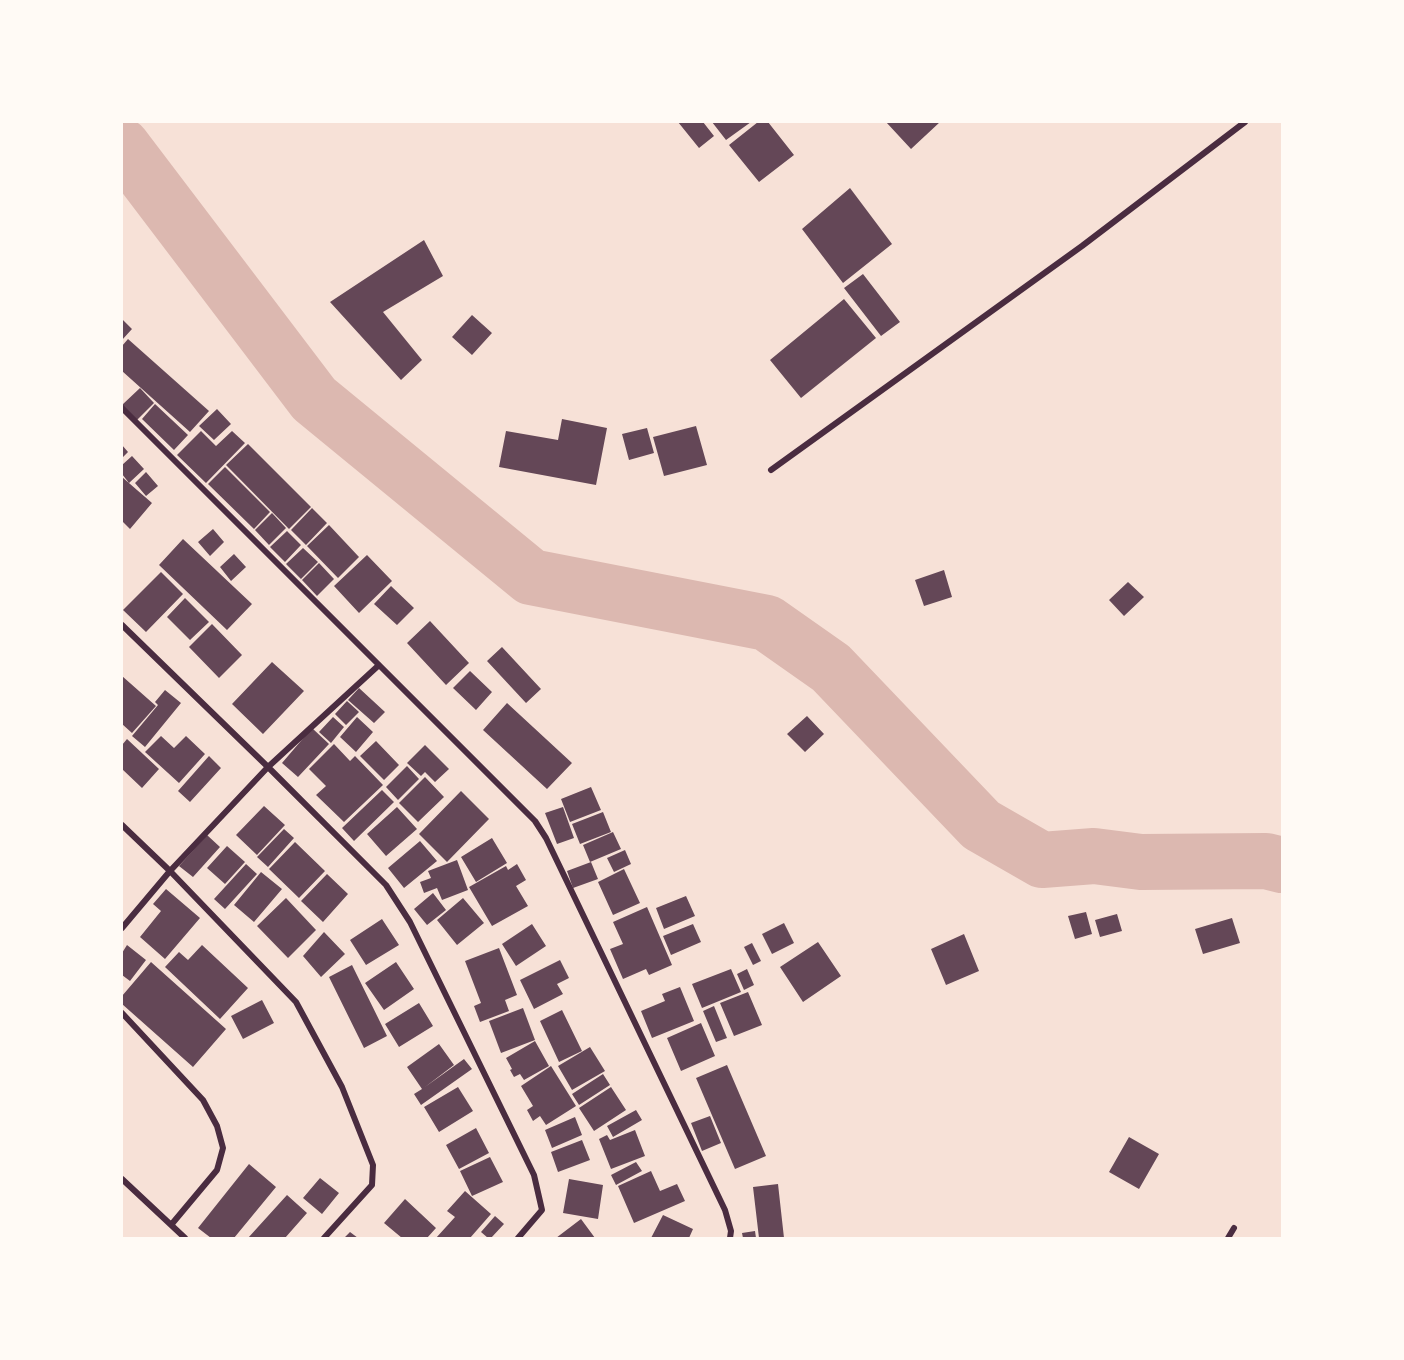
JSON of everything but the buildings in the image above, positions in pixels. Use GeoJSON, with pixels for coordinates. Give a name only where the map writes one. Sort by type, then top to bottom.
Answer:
{"type":"FeatureCollection","features":[{"type":"Feature","properties":{"kind":"street"},"geometry":{"type":"LineString","coordinates":[[771,470],[1082,246],[1245,122]]}},
{"type":"Feature","properties":{"kind":"street"},"geometry":{"type":"LineString","coordinates":[[122,408],[520,805],[546,838],[725,1210],[731,1231],[730,1239]]}},
{"type":"Feature","properties":{"kind":"street"},"geometry":{"type":"LineString","coordinates":[[122,625],[386,885],[410,922],[534,1175],[542,1210],[519,1239]]}},
{"type":"Feature","properties":{"kind":"street"},"geometry":{"type":"LineString","coordinates":[[122,928],[170,871],[268,767],[379,665]]}},
{"type":"Feature","properties":{"kind":"street"},"geometry":{"type":"LineString","coordinates":[[122,825],[170,871],[296,1002],[342,1087],[373,1165],[372,1185],[324,1239]]}},
{"type":"Feature","properties":{"kind":"street"},"geometry":{"type":"LineString","coordinates":[[122,1013],[203,1100],[217,1126],[223,1148],[217,1170],[171,1225]]}},
{"type":"Feature","properties":{"kind":"street"},"geometry":{"type":"LineString","coordinates":[[122,1179],[185,1239]]}},
{"type":"Feature","properties":{"kind":"street"},"geometry":{"type":"LineString","coordinates":[[1228,1239],[1234,1228]]}},
{"type":"Feature","properties":{"kind":"waterway"},"geometry":{"type":"LineString","coordinates":[[122,146],[314,399],[531,577],[767,623],[831,668],[981,825],[1042,860],[1094,856],[1141,862],[1266,861],[1282,865]]}}]}
